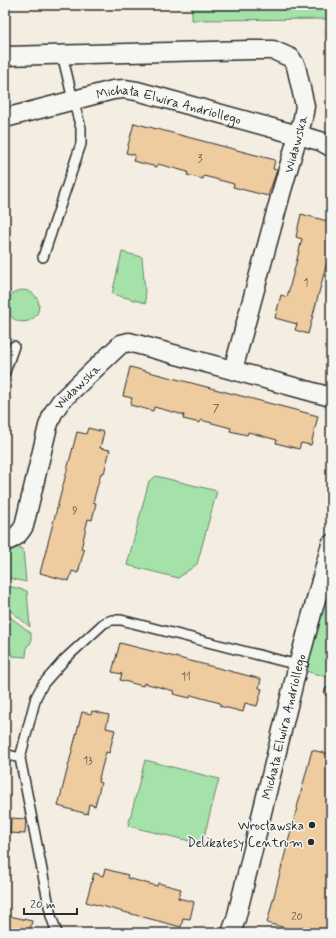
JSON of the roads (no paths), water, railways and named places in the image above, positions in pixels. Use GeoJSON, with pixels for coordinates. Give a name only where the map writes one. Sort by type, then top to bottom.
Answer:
{"type":"FeatureCollection","features":[{"type":"Feature","properties":{"kind":"street","name":"Widawska"},"geometry":{"type":"LineString","coordinates":[[5,56],[273,50],[291,58],[296,66],[304,106],[303,118],[233,370]]}},
{"type":"Feature","properties":{"kind":"street","name":"Michała Elwira Andriollego"},"geometry":{"type":"LineString","coordinates":[[5,118],[113,90],[136,91],[320,141],[331,147]]}},
{"type":"Feature","properties":{"kind":"street","name":"Widawska"},"geometry":{"type":"LineString","coordinates":[[5,542],[14,539],[24,526],[48,426],[53,413],[61,401],[121,344],[129,342],[331,397]]}},
{"type":"Feature","properties":{"kind":"street","name":"Michała Elwira Andriollego"},"geometry":{"type":"LineString","coordinates":[[231,933],[298,666],[331,544]]}},
{"type":"Feature","properties":{"kind":"lane"},"geometry":{"type":"LineString","coordinates":[[43,257],[81,144],[81,128],[62,54]]}},
{"type":"Feature","properties":{"kind":"lane"},"geometry":{"type":"LineString","coordinates":[[5,372],[14,346]]}},
{"type":"Feature","properties":{"kind":"lane"},"geometry":{"type":"LineString","coordinates":[[57,933],[51,916],[20,758],[36,697],[43,684],[65,659],[104,623],[112,620],[121,620],[298,666]]}},
{"type":"Feature","properties":{"kind":"lane"},"geometry":{"type":"LineString","coordinates":[[5,754],[20,758]]}},
{"type":"Feature","properties":{"kind":"place","name":"Wrocławska"},"geometry":{"type":"Point","coordinates":[312,825]}},
{"type":"Feature","properties":{"kind":"place","name":"Delikatesy Centrum"},"geometry":{"type":"Point","coordinates":[311,842]}}]}
